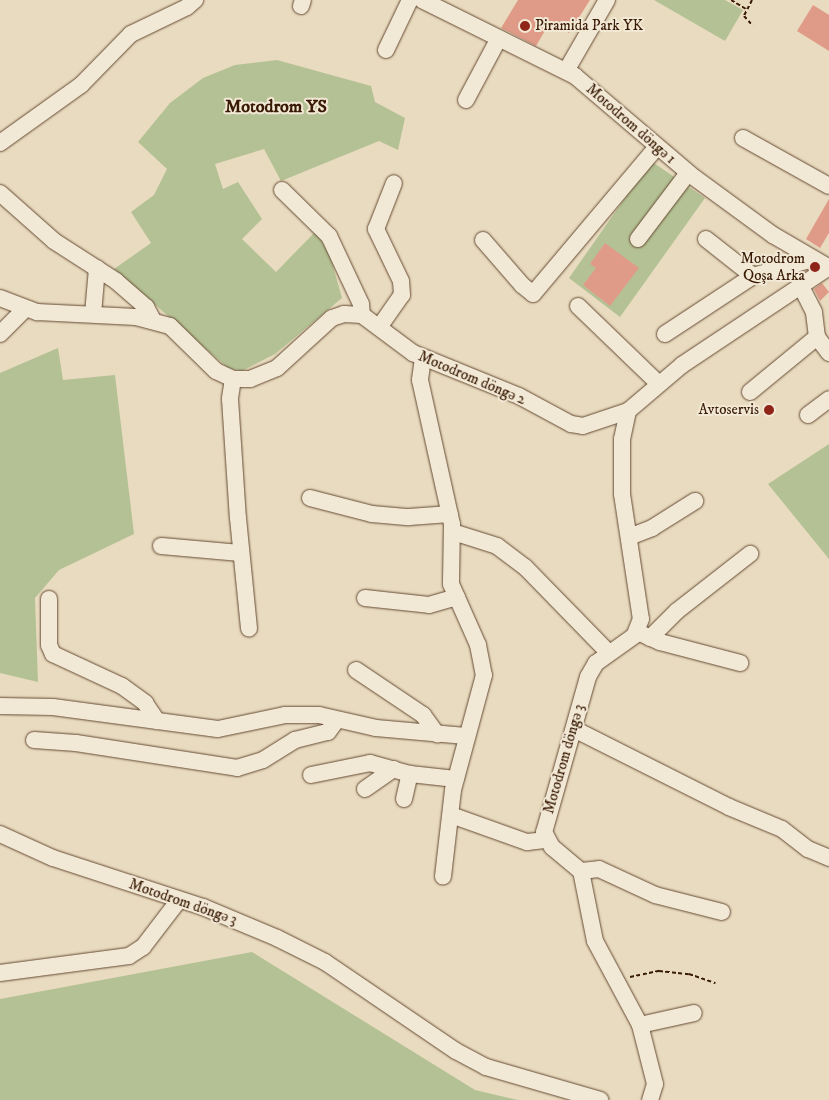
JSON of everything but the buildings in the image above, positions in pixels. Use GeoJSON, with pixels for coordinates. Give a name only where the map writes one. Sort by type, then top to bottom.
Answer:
{"type":"FeatureCollection","features":[{"type":"Feature","properties":{"kind":"street"},"geometry":{"type":"LineString","coordinates":[[0,143],[72,93],[131,34],[187,7],[195,0]]}},
{"type":"Feature","properties":{"kind":"street"},"geometry":{"type":"LineString","coordinates":[[386,50],[410,0]]}},
{"type":"Feature","properties":{"kind":"street","name":"Motodrom döngə 1"},"geometry":{"type":"LineString","coordinates":[[422,0],[566,71],[590,87],[656,148],[688,173],[773,236],[829,267]]}},
{"type":"Feature","properties":{"kind":"street"},"geometry":{"type":"LineString","coordinates":[[566,71],[607,0]]}},
{"type":"Feature","properties":{"kind":"street"},"geometry":{"type":"LineString","coordinates":[[466,100],[499,38]]}},
{"type":"Feature","properties":{"kind":"street"},"geometry":{"type":"LineString","coordinates":[[743,138],[829,186]]}},
{"type":"Feature","properties":{"kind":"street"},"geometry":{"type":"LineString","coordinates":[[483,240],[522,286],[533,294],[656,148]]}},
{"type":"Feature","properties":{"kind":"street"},"geometry":{"type":"LineString","coordinates":[[638,239],[688,173]]}},
{"type":"Feature","properties":{"kind":"street"},"geometry":{"type":"LineString","coordinates":[[380,326],[402,295],[401,281],[376,229],[394,183]]}},
{"type":"Feature","properties":{"kind":"street"},"geometry":{"type":"LineString","coordinates":[[0,298],[25,309],[53,314],[94,314],[153,320],[170,326],[216,371],[233,379],[250,379],[277,368],[332,318],[344,314],[362,315],[360,304],[329,236],[282,190]]}},
{"type":"Feature","properties":{"kind":"street"},"geometry":{"type":"LineString","coordinates":[[0,193],[54,241],[97,268],[146,306],[153,320]]}},
{"type":"Feature","properties":{"kind":"street"},"geometry":{"type":"LineString","coordinates":[[706,239],[753,276]]}},
{"type":"Feature","properties":{"kind":"street"},"geometry":{"type":"LineString","coordinates":[[665,334],[753,276],[813,259]]}},
{"type":"Feature","properties":{"kind":"street","name":"Motodrom döngə 2"},"geometry":{"type":"LineString","coordinates":[[362,315],[380,326],[422,358],[503,389],[576,425],[592,425],[628,411],[659,384],[713,344],[829,267]]}},
{"type":"Feature","properties":{"kind":"street"},"geometry":{"type":"LineString","coordinates":[[94,314],[97,268]]}},
{"type":"Feature","properties":{"kind":"street"},"geometry":{"type":"LineString","coordinates":[[801,286],[814,312],[816,337],[829,353]]}},
{"type":"Feature","properties":{"kind":"street"},"geometry":{"type":"LineString","coordinates":[[578,306],[659,384]]}},
{"type":"Feature","properties":{"kind":"street"},"geometry":{"type":"LineString","coordinates":[[0,334],[25,309]]}},
{"type":"Feature","properties":{"kind":"street"},"geometry":{"type":"LineString","coordinates":[[750,392],[816,337]]}},
{"type":"Feature","properties":{"kind":"street"},"geometry":{"type":"LineString","coordinates":[[422,358],[420,380],[453,532],[450,571],[457,597],[478,645],[484,675],[466,736],[456,779],[443,876]]}},
{"type":"Feature","properties":{"kind":"street"},"geometry":{"type":"LineString","coordinates":[[233,379],[230,399],[241,553],[249,628]]}},
{"type":"Feature","properties":{"kind":"street"},"geometry":{"type":"LineString","coordinates":[[808,415],[829,399]]}},
{"type":"Feature","properties":{"kind":"street"},"geometry":{"type":"LineString","coordinates":[[628,411],[623,428],[622,494],[644,635],[740,663]]}},
{"type":"Feature","properties":{"kind":"street"},"geometry":{"type":"LineString","coordinates":[[310,498],[372,514],[409,517],[450,514]]}},
{"type":"Feature","properties":{"kind":"street"},"geometry":{"type":"LineString","coordinates":[[629,536],[652,528],[695,501]]}},
{"type":"Feature","properties":{"kind":"street"},"geometry":{"type":"LineString","coordinates":[[453,532],[497,546],[525,567],[609,653]]}},
{"type":"Feature","properties":{"kind":"street"},"geometry":{"type":"LineString","coordinates":[[161,546],[241,553]]}},
{"type":"Feature","properties":{"kind":"street","name":"Motodrom döngə 3"},"geometry":{"type":"LineString","coordinates":[[547,840],[545,825],[590,671],[609,653],[644,635],[750,554]]}},
{"type":"Feature","properties":{"kind":"street"},"geometry":{"type":"LineString","coordinates":[[365,598],[429,605],[457,597]]}},
{"type":"Feature","properties":{"kind":"street"},"geometry":{"type":"LineString","coordinates":[[49,599],[49,645],[53,654],[122,686],[145,703],[157,721]]}},
{"type":"Feature","properties":{"kind":"street"},"geometry":{"type":"LineString","coordinates":[[356,670],[423,715],[437,734]]}},
{"type":"Feature","properties":{"kind":"street"},"geometry":{"type":"LineString","coordinates":[[0,694],[18,704]]}},
{"type":"Feature","properties":{"kind":"street"},"geometry":{"type":"LineString","coordinates":[[0,706],[18,704],[218,729],[285,715],[319,715],[336,721],[466,736]]}},
{"type":"Feature","properties":{"kind":"street"},"geometry":{"type":"LineString","coordinates":[[34,740],[76,743],[237,768],[263,760],[295,740],[328,732],[336,721]]}},
{"type":"Feature","properties":{"kind":"street"},"geometry":{"type":"LineString","coordinates":[[574,729],[729,807],[782,828],[808,849],[829,858]]}},
{"type":"Feature","properties":{"kind":"street"},"geometry":{"type":"LineString","coordinates":[[312,775],[350,770],[370,763],[410,774],[456,779]]}},
{"type":"Feature","properties":{"kind":"street"},"geometry":{"type":"LineString","coordinates":[[364,789],[394,769]]}},
{"type":"Feature","properties":{"kind":"street"},"geometry":{"type":"LineString","coordinates":[[404,799],[410,774]]}},
{"type":"Feature","properties":{"kind":"street"},"geometry":{"type":"LineString","coordinates":[[451,815],[527,842],[547,840],[581,871],[595,941],[640,1025],[655,1084],[650,1100]]}},
{"type":"Feature","properties":{"kind":"street","name":"Motodrom döngə 3"},"geometry":{"type":"LineString","coordinates":[[0,834],[53,858],[240,922],[325,962],[456,1051],[486,1067],[600,1100]]}},
{"type":"Feature","properties":{"kind":"street"},"geometry":{"type":"LineString","coordinates":[[581,871],[599,869],[655,895],[722,912]]}},
{"type":"Feature","properties":{"kind":"street"},"geometry":{"type":"LineString","coordinates":[[0,973],[130,956],[143,947],[179,900]]}},
{"type":"Feature","properties":{"kind":"street"},"geometry":{"type":"LineString","coordinates":[[640,1025],[694,1013]]}},
{"type":"Feature","properties":{"kind":"path"},"geometry":{"type":"LineString","coordinates":[[730,0],[746,9]]}},
{"type":"Feature","properties":{"kind":"path"},"geometry":{"type":"LineString","coordinates":[[752,0],[746,9],[744,19],[753,26]]}},
{"type":"Feature","properties":{"kind":"path"},"geometry":{"type":"LineString","coordinates":[[616,982],[659,971],[689,974],[715,983]]}},
{"type":"Feature","properties":{"kind":"green space"},"geometry":{"type":"Polygon","coordinates":[[[654,0],[725,0],[743,10],[725,41],[654,0]]]}},
{"type":"Feature","properties":{"kind":"green space"},"geometry":{"type":"Polygon","coordinates":[[[277,60],[371,86],[375,102],[405,118],[398,150],[379,141],[281,181],[264,149],[215,164],[223,189],[238,182],[262,219],[242,239],[276,272],[315,232],[329,252],[342,298],[275,354],[242,371],[228,368],[114,269],[151,243],[131,212],[154,195],[167,169],[138,142],[170,103],[203,78],[235,65],[277,60]]]}},
{"type":"Feature","properties":{"kind":"green space"},"geometry":{"type":"Polygon","coordinates":[[[651,161],[705,198],[620,317],[569,278],[651,161]]]}},
{"type":"Feature","properties":{"kind":"green space"},"geometry":{"type":"Polygon","coordinates":[[[58,348],[63,380],[115,375],[134,534],[59,570],[35,598],[38,682],[0,673],[0,373],[58,348]]]}},
{"type":"Feature","properties":{"kind":"green space"},"geometry":{"type":"Polygon","coordinates":[[[829,444],[829,559],[768,484],[829,444]]]}},
{"type":"Feature","properties":{"kind":"green space"},"geometry":{"type":"Polygon","coordinates":[[[252,952],[475,1090],[518,1100],[0,1100],[0,999],[252,952]]]}},
{"type":"Feature","properties":{"kind":"place","name":"Piramida Park YK"},"geometry":{"type":"Point","coordinates":[525,26]}},
{"type":"Feature","properties":{"kind":"place","name":"Motodrom Qoşa Arka"},"geometry":{"type":"Point","coordinates":[815,267]}},
{"type":"Feature","properties":{"kind":"place","name":"Avtoservis"},"geometry":{"type":"Point","coordinates":[769,410]}},
{"type":"Feature","properties":{"kind":"district","name":"Motodrom YS"},"geometry":{"type":"Point","coordinates":[276,107]}}]}
